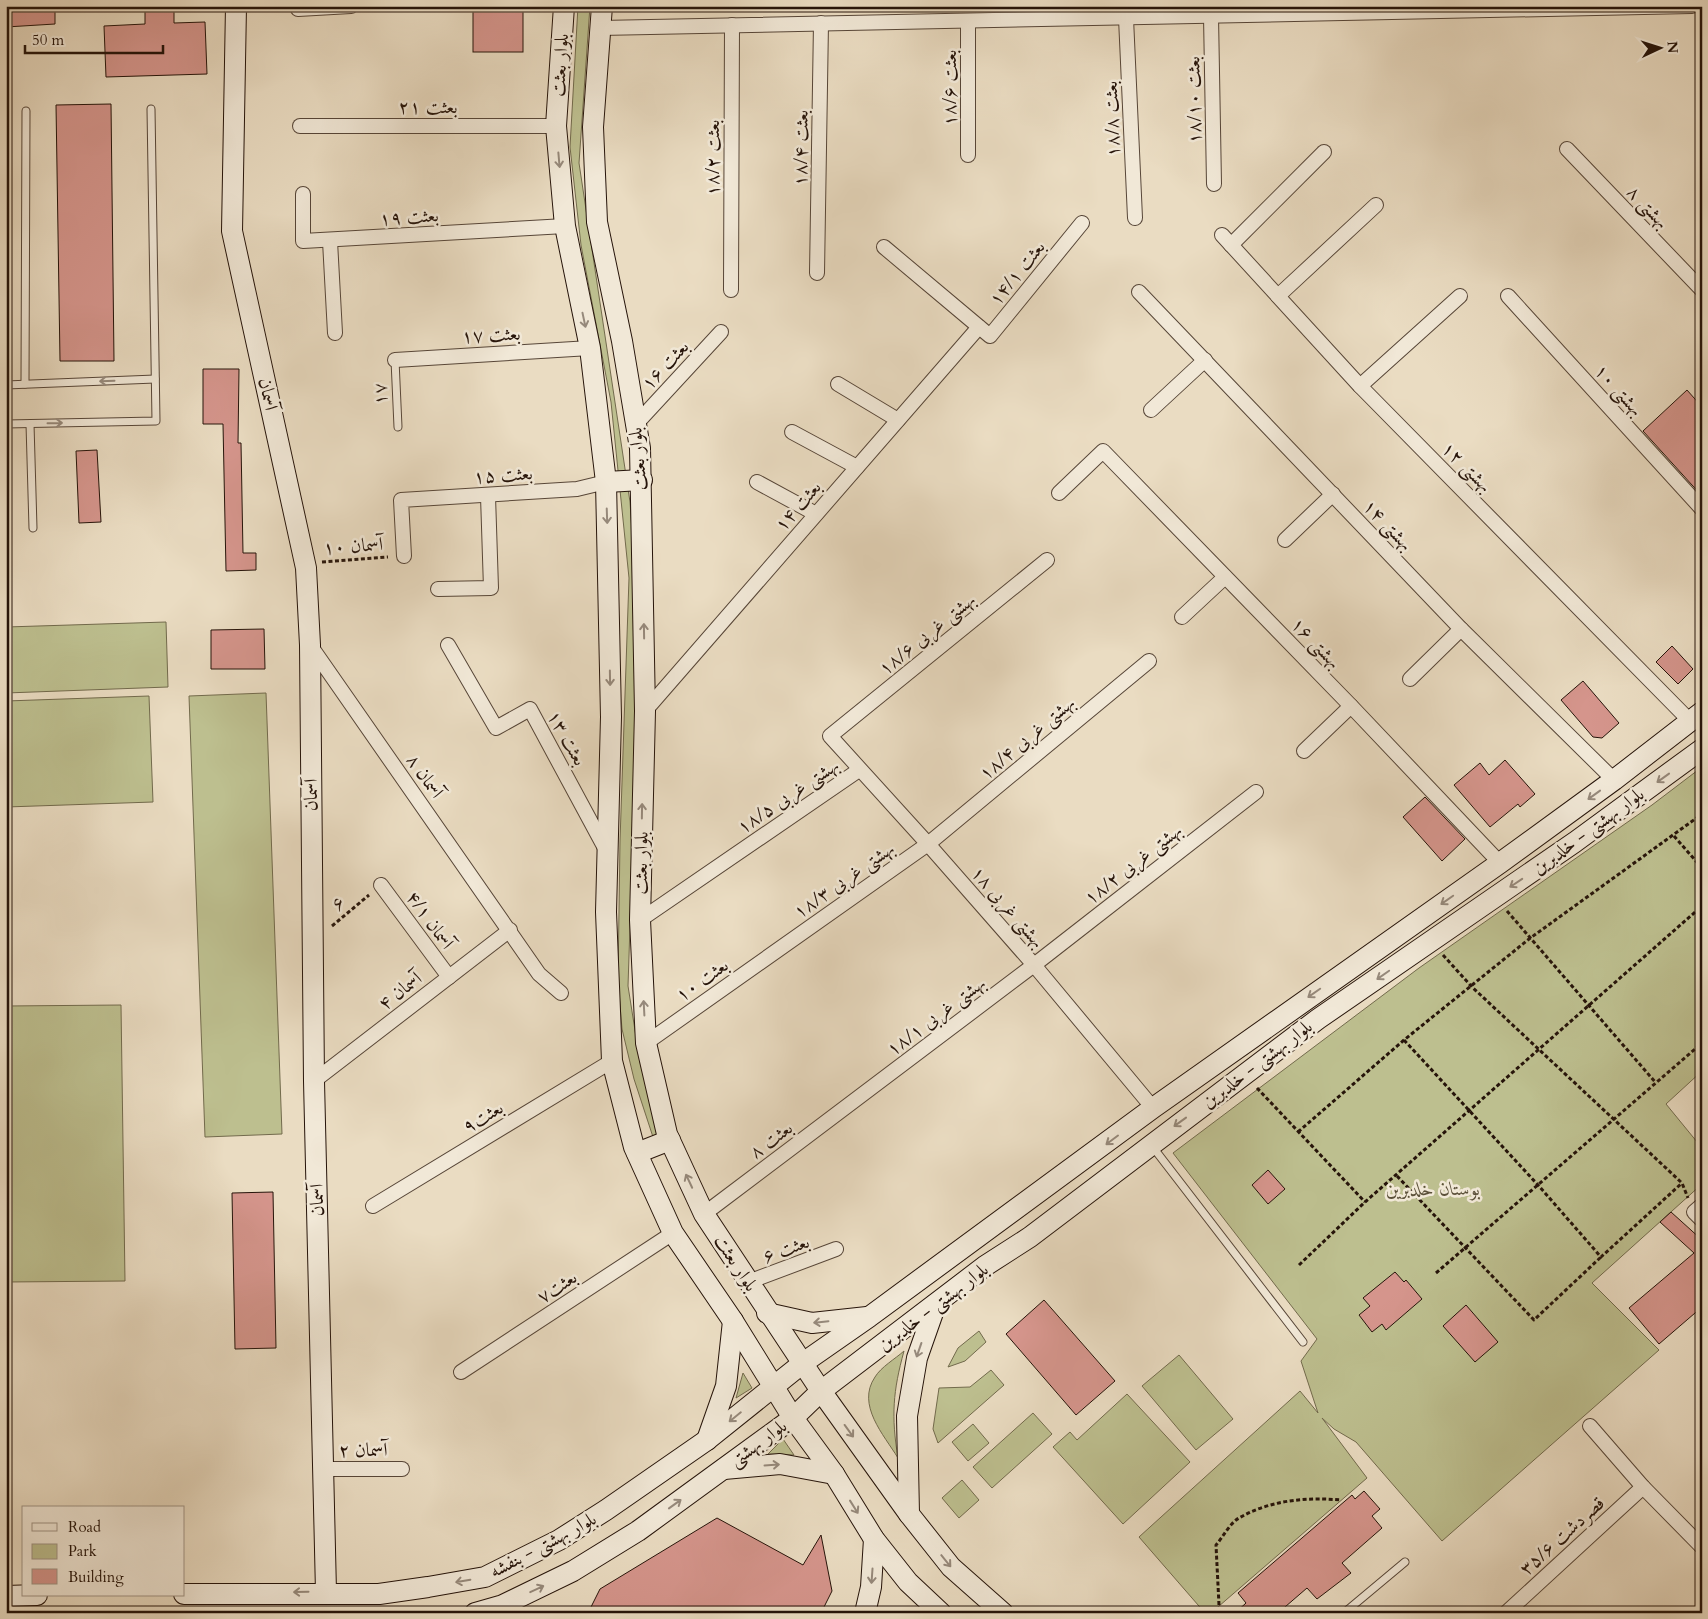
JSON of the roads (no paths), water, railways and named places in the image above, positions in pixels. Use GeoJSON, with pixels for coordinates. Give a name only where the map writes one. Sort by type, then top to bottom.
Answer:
{"type":"FeatureCollection","features":[{"type":"Feature","properties":{"kind":"main road","name":"آسمان"},"geometry":{"type":"LineString","coordinates":[[236,6],[232,231],[305,564],[310,644],[314,1081],[326,1592]]}},
{"type":"Feature","properties":{"kind":"main road","name":"بلوار بعثت"},"geometry":{"type":"LineString","coordinates":[[564,6],[556,126],[565,226],[590,348],[606,482],[610,717],[606,850],[612,1061],[637,1153],[673,1234],[732,1320],[793,1418],[834,1474],[874,1539],[908,1582],[941,1613]]}},
{"type":"Feature","properties":{"kind":"main road","name":"بلوار بعثت"},"geometry":{"type":"LineString","coordinates":[[602,6],[593,127],[597,222],[622,341],[636,424],[642,480],[645,711],[640,920],[646,1043],[670,1140],[704,1214],[767,1313],[821,1391],[909,1514],[951,1567],[1003,1613]]}},
{"type":"Feature","properties":{"kind":"main road"},"geometry":{"type":"LineString","coordinates":[[606,482],[642,480]]}},
{"type":"Feature","properties":{"kind":"main road","name":"بلوار بهشتی - خلدبرین"},"geometry":{"type":"LineString","coordinates":[[869,1317],[1153,1108],[1500,863],[1614,780],[1696,717]]}},
{"type":"Feature","properties":{"kind":"main road","name":"بلوار بهشتی - خلدبرین"},"geometry":{"type":"LineString","coordinates":[[793,1418],[821,1391],[985,1266],[1030,1237],[1150,1144],[1318,1020],[1575,842],[1702,749]]}},
{"type":"Feature","properties":{"kind":"main road"},"geometry":{"type":"LineString","coordinates":[[637,1153],[670,1140]]}},
{"type":"Feature","properties":{"kind":"main road"},"geometry":{"type":"LineString","coordinates":[[968,1245],[985,1266]]}},
{"type":"Feature","properties":{"kind":"main road"},"geometry":{"type":"LineString","coordinates":[[909,1514],[907,1416],[917,1358],[936,1304]]}},
{"type":"Feature","properties":{"kind":"main road"},"geometry":{"type":"LineString","coordinates":[[767,1313],[812,1323],[869,1317]]}},
{"type":"Feature","properties":{"kind":"main road"},"geometry":{"type":"LineString","coordinates":[[803,1363],[869,1317]]}},
{"type":"Feature","properties":{"kind":"main road"},"geometry":{"type":"LineString","coordinates":[[707,1440],[726,1386],[732,1320]]}},
{"type":"Feature","properties":{"kind":"main road","name":"بلوار بهشتی - بنفشه"},"geometry":{"type":"LineString","coordinates":[[185,1594],[326,1592],[379,1594],[485,1577],[559,1540],[606,1510],[707,1440],[803,1363]]}},
{"type":"Feature","properties":{"kind":"main road","name":"بلوار بهشتی"},"geometry":{"type":"LineString","coordinates":[[724,1469],[793,1418]]}},
{"type":"Feature","properties":{"kind":"main road"},"geometry":{"type":"LineString","coordinates":[[724,1469],[780,1464],[834,1474]]}},
{"type":"Feature","properties":{"kind":"main road","name":"بلوار بهشتی - بنفشه"},"geometry":{"type":"LineString","coordinates":[[475,1613],[505,1609],[573,1571],[638,1531],[724,1469]]}},
{"type":"Feature","properties":{"kind":"main road"},"geometry":{"type":"LineString","coordinates":[[865,1613],[871,1587],[874,1539]]}},
{"type":"Feature","properties":{"kind":"main road"},"geometry":{"type":"LineString","coordinates":[[6,1596],[22,1595]]}},
{"type":"Feature","properties":{"kind":"street"},"geometry":{"type":"LineString","coordinates":[[298,8],[352,6]]}},
{"type":"Feature","properties":{"kind":"street"},"geometry":{"type":"LineString","coordinates":[[600,28],[1692,6]]}},
{"type":"Feature","properties":{"kind":"street","name":"۱۸/۱۰ بعثت"},"geometry":{"type":"LineString","coordinates":[[1211,16],[1214,184]]}},
{"type":"Feature","properties":{"kind":"street","name":"۱۸/۸ بعثت"},"geometry":{"type":"LineString","coordinates":[[1126,18],[1134,218]]}},
{"type":"Feature","properties":{"kind":"street","name":"۱۸/۶ بعثت"},"geometry":{"type":"LineString","coordinates":[[968,21],[968,156]]}},
{"type":"Feature","properties":{"kind":"street","name":"۱۸/۴ بعثت"},"geometry":{"type":"LineString","coordinates":[[817,273],[821,23]]}},
{"type":"Feature","properties":{"kind":"street","name":"۱۸/۲ بعثت"},"geometry":{"type":"LineString","coordinates":[[731,290],[732,25]]}},
{"type":"Feature","properties":{"kind":"street","name":"۲۱ بعثت"},"geometry":{"type":"LineString","coordinates":[[300,126],[556,126]]}},
{"type":"Feature","properties":{"kind":"street","name":"۸ بهشتی"},"geometry":{"type":"LineString","coordinates":[[1567,149],[1702,290]]}},
{"type":"Feature","properties":{"kind":"street","name":"۱۲ بهشتی"},"geometry":{"type":"LineString","coordinates":[[1324,152],[1226,240],[1360,386],[1696,717]]}},
{"type":"Feature","properties":{"kind":"street","name":"بعثت ۱۹"},"geometry":{"type":"LineString","coordinates":[[303,194],[303,241],[330,241],[565,226]]}},
{"type":"Feature","properties":{"kind":"street"},"geometry":{"type":"LineString","coordinates":[[1278,296],[1376,205]]}},
{"type":"Feature","properties":{"kind":"street","name":"۱۴/۱ بعثت"},"geometry":{"type":"LineString","coordinates":[[979,327],[990,336],[1082,223]]}},
{"type":"Feature","properties":{"kind":"street"},"geometry":{"type":"LineString","coordinates":[[330,241],[335,333]]}},
{"type":"Feature","properties":{"kind":"street"},"geometry":{"type":"LineString","coordinates":[[884,247],[979,327]]}},
{"type":"Feature","properties":{"kind":"street","name":"۱۴ بهشتی"},"geometry":{"type":"LineString","coordinates":[[1139,292],[1206,360],[1461,630],[1614,780]]}},
{"type":"Feature","properties":{"kind":"street"},"geometry":{"type":"LineString","coordinates":[[1360,386],[1460,296]]}},
{"type":"Feature","properties":{"kind":"street","name":"۱۰ بهشتی"},"geometry":{"type":"LineString","coordinates":[[1508,296],[1702,509]]}},
{"type":"Feature","properties":{"kind":"street","name":"بعثت ۱۴"},"geometry":{"type":"LineString","coordinates":[[645,711],[979,327]]}},
{"type":"Feature","properties":{"kind":"street","name":"بعثت ۱۶"},"geometry":{"type":"LineString","coordinates":[[636,424],[721,332]]}},
{"type":"Feature","properties":{"kind":"street","name":"بعثت ۱۷"},"geometry":{"type":"LineString","coordinates":[[395,360],[590,348]]}},
{"type":"Feature","properties":{"kind":"street"},"geometry":{"type":"LineString","coordinates":[[1151,410],[1206,360]]}},
{"type":"Feature","properties":{"kind":"street"},"geometry":{"type":"LineString","coordinates":[[838,384],[898,420]]}},
{"type":"Feature","properties":{"kind":"street"},"geometry":{"type":"LineString","coordinates":[[792,432],[857,466]]}},
{"type":"Feature","properties":{"kind":"street","name":"۱۶ بهشتی"},"geometry":{"type":"LineString","coordinates":[[1059,493],[1103,452],[1351,706],[1500,863]]}},
{"type":"Feature","properties":{"kind":"street","name":"بعثت ۱۵"},"geometry":{"type":"LineString","coordinates":[[404,556],[401,500],[577,489],[606,482]]}},
{"type":"Feature","properties":{"kind":"street"},"geometry":{"type":"LineString","coordinates":[[757,482],[816,514]]}},
{"type":"Feature","properties":{"kind":"street"},"geometry":{"type":"LineString","coordinates":[[1285,540],[1333,494]]}},
{"type":"Feature","properties":{"kind":"street"},"geometry":{"type":"LineString","coordinates":[[438,589],[491,588],[488,496]]}},
{"type":"Feature","properties":{"kind":"street","name":"بهشتی غربی ۱۸/۶"},"geometry":{"type":"LineString","coordinates":[[830,736],[1047,560]]}},
{"type":"Feature","properties":{"kind":"street"},"geometry":{"type":"LineString","coordinates":[[1182,616],[1225,577]]}},
{"type":"Feature","properties":{"kind":"street"},"geometry":{"type":"LineString","coordinates":[[1410,679],[1461,630]]}},
{"type":"Feature","properties":{"kind":"street","name":"۸ آسمان"},"geometry":{"type":"LineString","coordinates":[[310,644],[540,974],[561,993]]}},
{"type":"Feature","properties":{"kind":"street","name":"۱۳ بعثت"},"geometry":{"type":"LineString","coordinates":[[448,645],[496,728],[530,709],[606,850]]}},
{"type":"Feature","properties":{"kind":"street","name":"بهشتی غربی ۱۸/۴"},"geometry":{"type":"LineString","coordinates":[[928,844],[1149,661]]}},
{"type":"Feature","properties":{"kind":"street"},"geometry":{"type":"LineString","coordinates":[[1304,751],[1351,706]]}},
{"type":"Feature","properties":{"kind":"street","name":"بهشتی غربی ۱۸"},"geometry":{"type":"LineString","coordinates":[[830,736],[1034,965],[1153,1108]]}},
{"type":"Feature","properties":{"kind":"street","name":"بهشتی غربی ۱۸/۵"},"geometry":{"type":"LineString","coordinates":[[640,920],[859,770]]}},
{"type":"Feature","properties":{"kind":"street","name":"بهشتی غربی ۱۸/۲"},"geometry":{"type":"LineString","coordinates":[[1034,965],[1256,792]]}},
{"type":"Feature","properties":{"kind":"street","name":"بهشتی غربی ۱۸/۳"},"geometry":{"type":"LineString","coordinates":[[780,948],[928,844]]}},
{"type":"Feature","properties":{"kind":"street","name":"۴/۱ آسمان"},"geometry":{"type":"LineString","coordinates":[[381,885],[448,977]]}},
{"type":"Feature","properties":{"kind":"street","name":"۴ آسمان"},"geometry":{"type":"LineString","coordinates":[[314,1081],[510,930]]}},
{"type":"Feature","properties":{"kind":"street","name":"۱۰ بعثت"},"geometry":{"type":"LineString","coordinates":[[646,1043],[780,948]]}},
{"type":"Feature","properties":{"kind":"street","name":"بهشتی غربی ۱۸/۱"},"geometry":{"type":"LineString","coordinates":[[860,1096],[1034,965]]}},
{"type":"Feature","properties":{"kind":"street","name":"بعثت۹"},"geometry":{"type":"LineString","coordinates":[[373,1206],[612,1061]]}},
{"type":"Feature","properties":{"kind":"street","name":"۸ بعثت"},"geometry":{"type":"LineString","coordinates":[[704,1214],[860,1096]]}},
{"type":"Feature","properties":{"kind":"street","name":"بعثت۷"},"geometry":{"type":"LineString","coordinates":[[461,1372],[673,1234]]}},
{"type":"Feature","properties":{"kind":"street","name":"۶ بعثت"},"geometry":{"type":"LineString","coordinates":[[748,1282],[836,1249]]}},
{"type":"Feature","properties":{"kind":"street"},"geometry":{"type":"LineString","coordinates":[[1590,1426],[1643,1487],[1702,1547]]}},
{"type":"Feature","properties":{"kind":"street","name":"۲ آسمان"},"geometry":{"type":"LineString","coordinates":[[323,1469],[402,1468]]}},
{"type":"Feature","properties":{"kind":"street","name":"قصردشت ۳۵/۶"},"geometry":{"type":"LineString","coordinates":[[1506,1613],[1643,1487]]}},
{"type":"Feature","properties":{"kind":"lane"},"geometry":{"type":"LineString","coordinates":[[6,424],[156,421],[151,109]]}},
{"type":"Feature","properties":{"kind":"lane"},"geometry":{"type":"LineString","coordinates":[[25,384],[26,112]]}},
{"type":"Feature","properties":{"kind":"lane","name":"۱۷"},"geometry":{"type":"LineString","coordinates":[[395,360],[398,427]]}},
{"type":"Feature","properties":{"kind":"lane"},"geometry":{"type":"LineString","coordinates":[[6,385],[155,379]]}},
{"type":"Feature","properties":{"kind":"lane"},"geometry":{"type":"LineString","coordinates":[[30,424],[33,528]]}},
{"type":"Feature","properties":{"kind":"lane"},"geometry":{"type":"LineString","coordinates":[[1150,1144],[1303,1342]]}},
{"type":"Feature","properties":{"kind":"lane"},"geometry":{"type":"LineString","coordinates":[[1344,1613],[1405,1562]]}},
{"type":"Feature","properties":{"kind":"park label","name":"بوستان خلدبرین"},"geometry":{"type":"Point","coordinates":[1433,1189]}}]}
